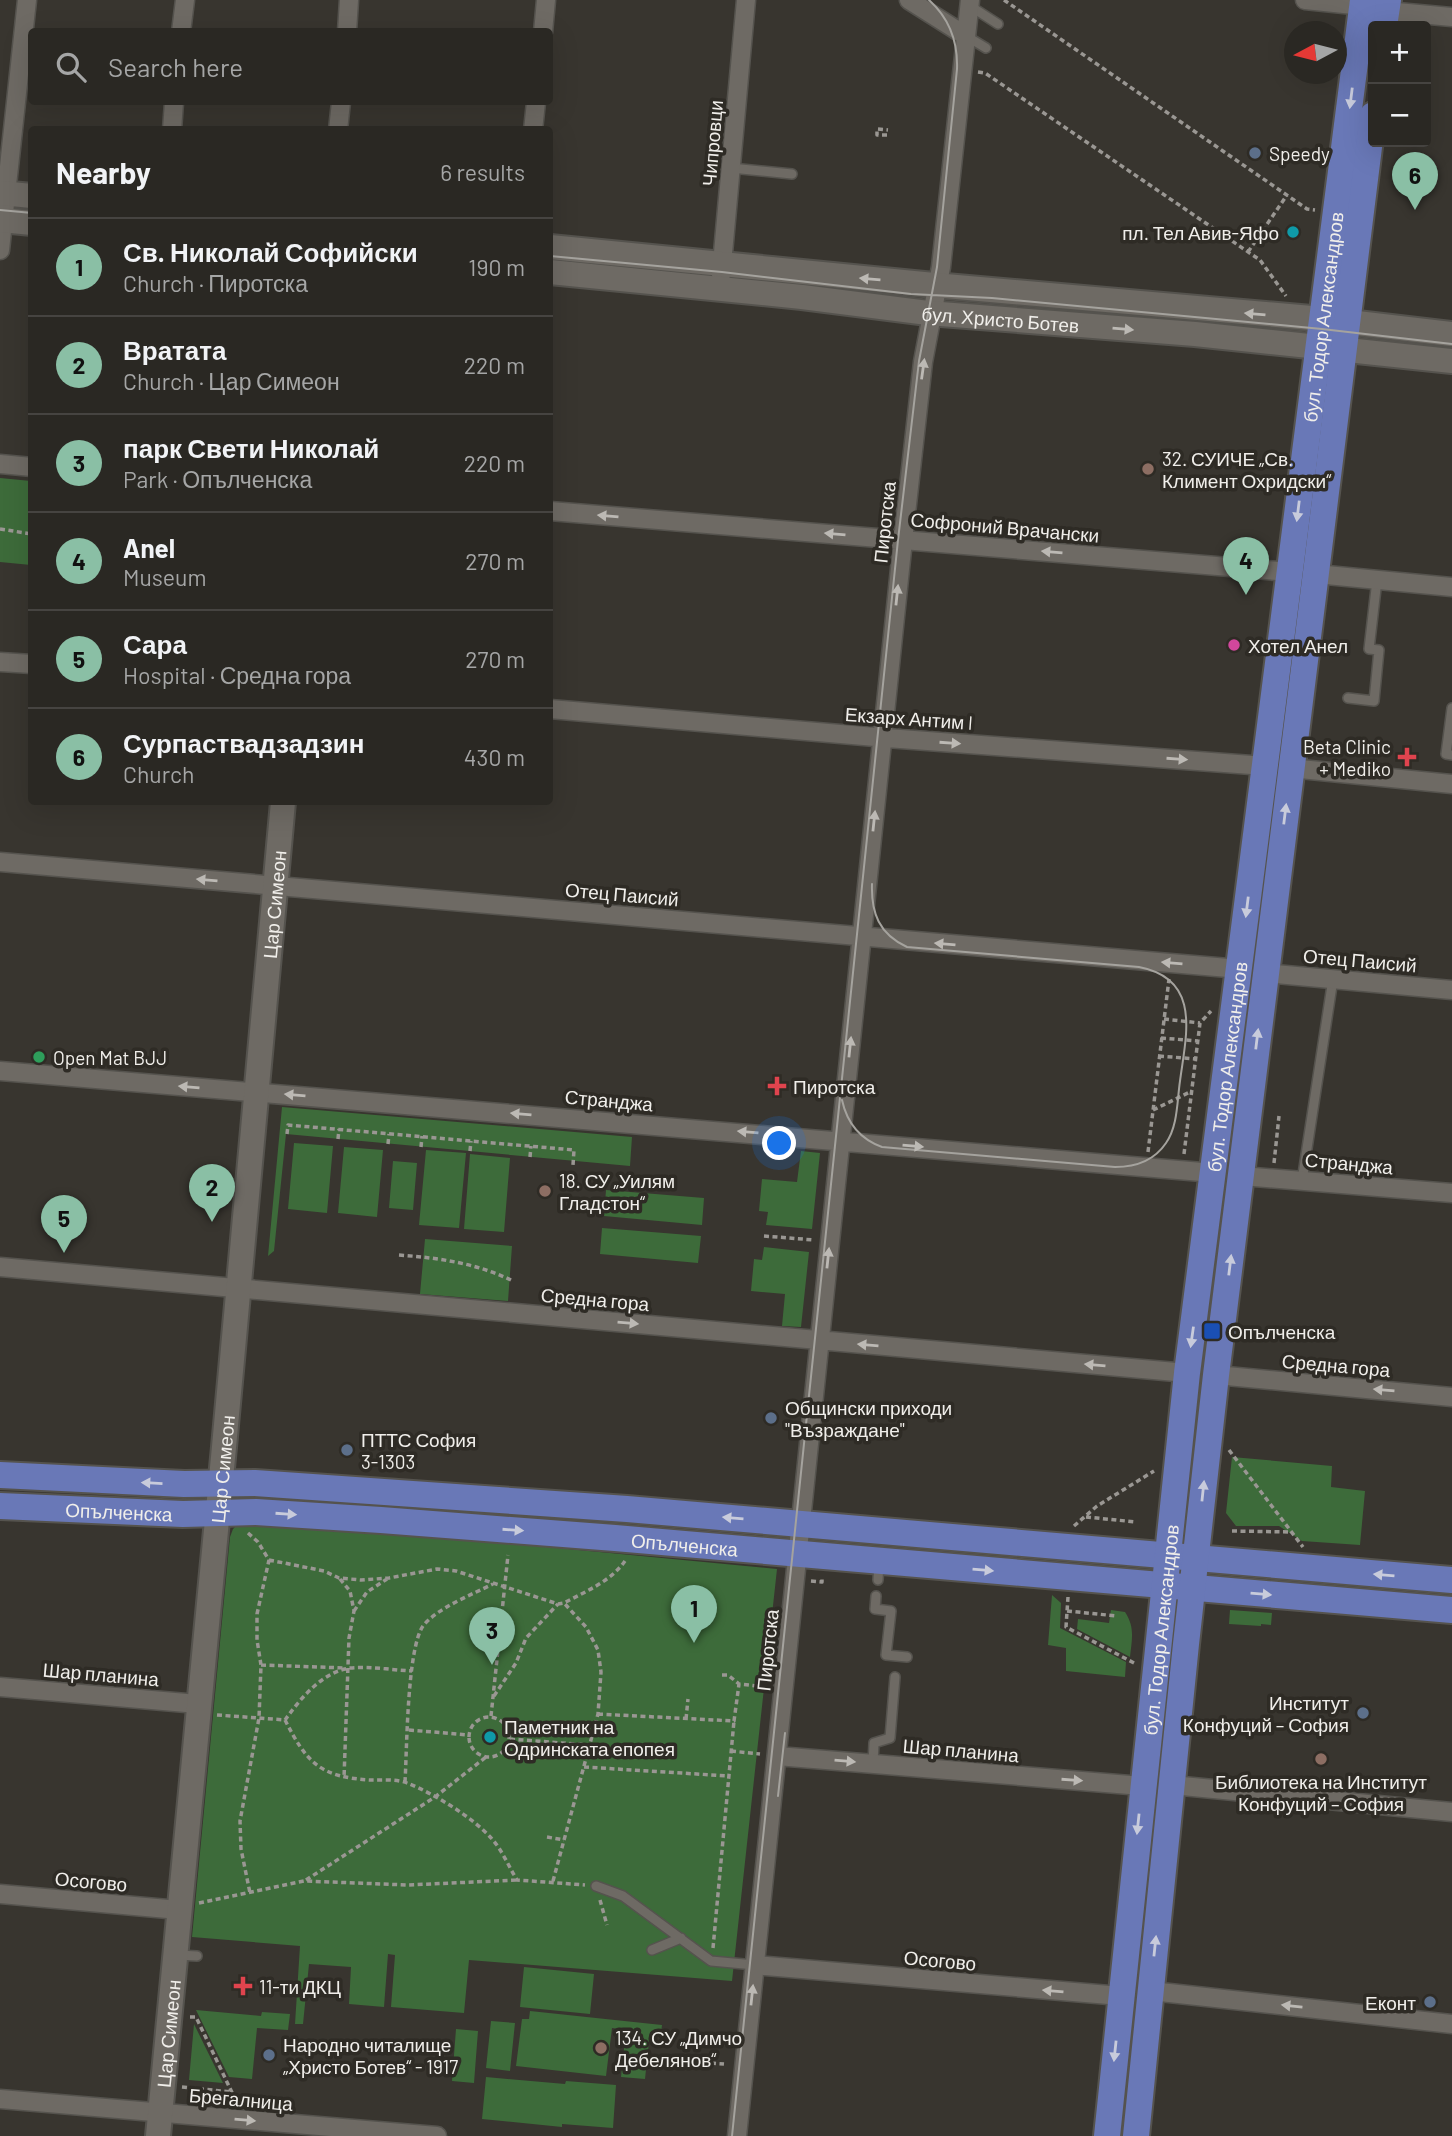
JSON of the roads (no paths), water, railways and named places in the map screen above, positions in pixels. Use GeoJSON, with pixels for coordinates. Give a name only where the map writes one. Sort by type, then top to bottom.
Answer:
{"type":"FeatureCollection","features":[{"type":"Feature","properties":{"kind":"main road","name":"бул. Тодор Александров"},"geometry":{"type":"LineString","coordinates":[[1107,2136],[1187,1373],[1214,1172],[1252,971],[1374,7]]}},
{"type":"Feature","properties":{"kind":"main road","name":"бул. Тодор Александров"},"geometry":{"type":"LineString","coordinates":[[1335,321],[1368,142]]}},
{"type":"Feature","properties":{"kind":"main road"},"geometry":{"type":"LineString","coordinates":[[3,193],[28,196]]}},
{"type":"Feature","properties":{"kind":"main road"},"geometry":{"type":"LineString","coordinates":[[2,220],[28,223]]}},
{"type":"Feature","properties":{"kind":"main road","name":"бул. Христо Ботев"},"geometry":{"type":"LineString","coordinates":[[553,248],[933,313],[1452,361]]}},
{"type":"Feature","properties":{"kind":"main road","name":"бул. Христо Ботев"},"geometry":{"type":"LineString","coordinates":[[553,272],[938,285],[1452,334]]}},
{"type":"Feature","properties":{"kind":"main road","name":"Цар Симеон"},"geometry":{"type":"LineString","coordinates":[[159,2125],[186,1955],[187,1907],[207,1709],[220,1484],[283,805]]}},
{"type":"Feature","properties":{"kind":"main road","name":"бул. Тодор Александров"},"geometry":{"type":"LineString","coordinates":[[1136,2136],[1192,1588],[1242,1176],[1252,971]]}},
{"type":"Feature","properties":{"kind":"main road","name":"Опълченска"},"geometry":{"type":"LineString","coordinates":[[0,1475],[183,1484],[255,1483],[537,1502],[1452,1580]]}},
{"type":"Feature","properties":{"kind":"main road","name":"Опълченска"},"geometry":{"type":"LineString","coordinates":[[0,1506],[175,1514],[256,1512],[381,1520],[798,1553],[879,1570],[1192,1588],[1452,1610]]}},
{"type":"Feature","properties":{"kind":"street"},"geometry":{"type":"LineString","coordinates":[[0,250],[3,193],[27,0]]}},
{"type":"Feature","properties":{"kind":"street"},"geometry":{"type":"LineString","coordinates":[[181,28],[184,0]]}},
{"type":"Feature","properties":{"kind":"street"},"geometry":{"type":"LineString","coordinates":[[346,28],[349,0]]}},
{"type":"Feature","properties":{"kind":"street"},"geometry":{"type":"LineString","coordinates":[[543,28],[546,0]]}},
{"type":"Feature","properties":{"kind":"street","name":"Чипровци"},"geometry":{"type":"LineString","coordinates":[[721,277],[746,0]]}},
{"type":"Feature","properties":{"kind":"street"},"geometry":{"type":"LineString","coordinates":[[909,0],[966,36]]}},
{"type":"Feature","properties":{"kind":"street"},"geometry":{"type":"LineString","coordinates":[[1305,0],[1452,17]]}},
{"type":"Feature","properties":{"kind":"street","name":"Пиротска"},"geometry":{"type":"LineString","coordinates":[[737,2136],[903,540],[923,362],[938,285],[966,36],[967,2]]}},
{"type":"Feature","properties":{"kind":"street"},"geometry":{"type":"LineString","coordinates":[[172,126],[174,105]]}},
{"type":"Feature","properties":{"kind":"street"},"geometry":{"type":"LineString","coordinates":[[338,126],[341,105]]}},
{"type":"Feature","properties":{"kind":"street"},"geometry":{"type":"LineString","coordinates":[[533,126],[536,105]]}},
{"type":"Feature","properties":{"kind":"street"},"geometry":{"type":"LineString","coordinates":[[0,464],[28,467]]}},
{"type":"Feature","properties":{"kind":"street","name":"Софроний Врачански"},"geometry":{"type":"LineString","coordinates":[[553,511],[1452,587]]}},
{"type":"Feature","properties":{"kind":"street"},"geometry":{"type":"LineString","coordinates":[[0,662],[28,664]]}},
{"type":"Feature","properties":{"kind":"street","name":"Екзарх Антим I"},"geometry":{"type":"LineString","coordinates":[[553,709],[882,738],[1278,767],[1452,785]]}},
{"type":"Feature","properties":{"kind":"street","name":"Отец Паисий"},"geometry":{"type":"LineString","coordinates":[[0,862],[1171,963],[1452,990]]}},
{"type":"Feature","properties":{"kind":"street","name":"Странджа"},"geometry":{"type":"LineString","coordinates":[[0,1071],[1214,1172]]}},
{"type":"Feature","properties":{"kind":"street","name":"Странджа"},"geometry":{"type":"LineString","coordinates":[[1242,1176],[1452,1193]]}},
{"type":"Feature","properties":{"kind":"street","name":"Средна гора"},"geometry":{"type":"LineString","coordinates":[[0,1267],[1187,1373]]}},
{"type":"Feature","properties":{"kind":"street","name":"Средна гора"},"geometry":{"type":"LineString","coordinates":[[1216,1375],[1452,1396]]}},
{"type":"Feature","properties":{"kind":"street","name":"Шар планина"},"geometry":{"type":"LineString","coordinates":[[0,1687],[207,1709]]}},
{"type":"Feature","properties":{"kind":"street","name":"Шар планина"},"geometry":{"type":"LineString","coordinates":[[777,1756],[1142,1786]]}},
{"type":"Feature","properties":{"kind":"street"},"geometry":{"type":"LineString","coordinates":[[1172,1785],[1452,1812]]}},
{"type":"Feature","properties":{"kind":"street","name":"Осогово"},"geometry":{"type":"LineString","coordinates":[[0,1894],[187,1907]]}},
{"type":"Feature","properties":{"kind":"street","name":"Осогово"},"geometry":{"type":"LineString","coordinates":[[755,1965],[1121,1996]]}},
{"type":"Feature","properties":{"kind":"street"},"geometry":{"type":"LineString","coordinates":[[1151,1991],[1452,2024]]}},
{"type":"Feature","properties":{"kind":"street","name":"Брегалница"},"geometry":{"type":"LineString","coordinates":[[0,2099],[159,2125],[237,2119],[437,2136]]}},
{"type":"Feature","properties":{"kind":"lane"},"geometry":{"type":"LineString","coordinates":[[967,2],[998,24]]}},
{"type":"Feature","properties":{"kind":"lane"},"geometry":{"type":"LineString","coordinates":[[966,36],[986,48]]}},
{"type":"Feature","properties":{"kind":"lane"},"geometry":{"type":"LineString","coordinates":[[731,168],[792,174]]}},
{"type":"Feature","properties":{"kind":"lane"},"geometry":{"type":"LineString","coordinates":[[1348,698],[1374,701],[1379,650],[1369,649],[1377,580]]}},
{"type":"Feature","properties":{"kind":"lane"},"geometry":{"type":"LineString","coordinates":[[1452,708],[1446,754],[1452,755]]}},
{"type":"Feature","properties":{"kind":"lane"},"geometry":{"type":"LineString","coordinates":[[1302,1181],[1333,979]]}},
{"type":"Feature","properties":{"kind":"lane"},"geometry":{"type":"LineString","coordinates":[[876,1596],[875,1609],[891,1611],[886,1655],[907,1657]]}},
{"type":"Feature","properties":{"kind":"lane"},"geometry":{"type":"LineString","coordinates":[[873,1763],[874,1743],[890,1738],[895,1677]]}},
{"type":"Feature","properties":{"kind":"lane"},"geometry":{"type":"LineString","coordinates":[[596,1886],[624,1896],[711,1961],[755,1965]]}},
{"type":"Feature","properties":{"kind":"lane"},"geometry":{"type":"LineString","coordinates":[[652,1950],[681,1938]]}},
{"type":"Feature","properties":{"kind":"tram line"},"geometry":{"type":"LineString","coordinates":[[732,2136],[898,540],[919,361],[937,267],[957,69],[951,32],[942,15],[929,0]]}},
{"type":"Feature","properties":{"kind":"tram line"},"geometry":{"type":"LineString","coordinates":[[0,210],[28,213]]}},
{"type":"Feature","properties":{"kind":"tram line"},"geometry":{"type":"LineString","coordinates":[[553,256],[911,294],[992,298],[1452,344]]}},
{"type":"Feature","properties":{"kind":"tram line"},"geometry":{"type":"LineString","coordinates":[[842,1100],[847,1116],[861,1135],[882,1147],[1115,1167],[1137,1164],[1156,1154],[1170,1136],[1176,1113],[1186,1028],[1181,996],[1173,983],[1159,973],[1139,967],[907,947],[883,929],[875,913],[872,884]]}},
{"type":"Feature","properties":{"kind":"tram line"},"geometry":{"type":"LineString","coordinates":[[778,1796],[785,1733]]}},
{"type":"Feature","properties":{"kind":"place","name":"Speedy"},"geometry":{"type":"Point","coordinates":[1255,153]}},
{"type":"Feature","properties":{"kind":"place","name":"Сурпаствадзадзин"},"geometry":{"type":"Point","coordinates":[1415,210]}},
{"type":"Feature","properties":{"kind":"place","name":"пл. Тел Авив-Яфо"},"geometry":{"type":"Point","coordinates":[1293,232]}},
{"type":"Feature","properties":{"kind":"place","name":"32. СУИЧЕ „Св. Климент Охридски“"},"geometry":{"type":"Point","coordinates":[1148,469]}},
{"type":"Feature","properties":{"kind":"place","name":"Anel"},"geometry":{"type":"Point","coordinates":[1246,595]}},
{"type":"Feature","properties":{"kind":"place","name":"Хотел Анел"},"geometry":{"type":"Point","coordinates":[1234,645]}},
{"type":"Feature","properties":{"kind":"place","name":"Beta Clinic + Mediko"},"geometry":{"type":"Point","coordinates":[1407,757]}},
{"type":"Feature","properties":{"kind":"place","name":"Open Mat BJJ"},"geometry":{"type":"Point","coordinates":[39,1057]}},
{"type":"Feature","properties":{"kind":"place","name":"Пиротска"},"geometry":{"type":"Point","coordinates":[777,1086]}},
{"type":"Feature","properties":{"kind":"place","name":"18. СУ „Уилям Гладстон“"},"geometry":{"type":"Point","coordinates":[545,1191]}},
{"type":"Feature","properties":{"kind":"place","name":"Вратата"},"geometry":{"type":"Point","coordinates":[212,1222]}},
{"type":"Feature","properties":{"kind":"place","name":"Сара"},"geometry":{"type":"Point","coordinates":[64,1253]}},
{"type":"Feature","properties":{"kind":"place","name":"Опълченска"},"geometry":{"type":"Point","coordinates":[1212,1331]}},
{"type":"Feature","properties":{"kind":"place","name":"Общински приходи \"Възраждане\""},"geometry":{"type":"Point","coordinates":[771,1418]}},
{"type":"Feature","properties":{"kind":"place","name":"ПТТС София 3-1303"},"geometry":{"type":"Point","coordinates":[347,1450]}},
{"type":"Feature","properties":{"kind":"place","name":"Св. Николай Софийски"},"geometry":{"type":"Point","coordinates":[694,1643]}},
{"type":"Feature","properties":{"kind":"place","name":"парк Свети Николай"},"geometry":{"type":"Point","coordinates":[492,1665]}},
{"type":"Feature","properties":{"kind":"place","name":"Институт Конфуций – София"},"geometry":{"type":"Point","coordinates":[1363,1713]}},
{"type":"Feature","properties":{"kind":"place","name":"Паметник на Одринската епопея"},"geometry":{"type":"Point","coordinates":[490,1737]}},
{"type":"Feature","properties":{"kind":"place","name":"Библиотека на Институт Конфуций – София"},"geometry":{"type":"Point","coordinates":[1321,1759]}},
{"type":"Feature","properties":{"kind":"place","name":"11-ти ДКЦ"},"geometry":{"type":"Point","coordinates":[243,1986]}},
{"type":"Feature","properties":{"kind":"place","name":"Еконт"},"geometry":{"type":"Point","coordinates":[1430,2002]}},
{"type":"Feature","properties":{"kind":"place","name":"134. СУ „Димчо Дебелянов“"},"geometry":{"type":"Point","coordinates":[601,2048]}},
{"type":"Feature","properties":{"kind":"place","name":"Народно читалище „Христо Ботев“ - 1917"},"geometry":{"type":"Point","coordinates":[269,2055]}}]}
